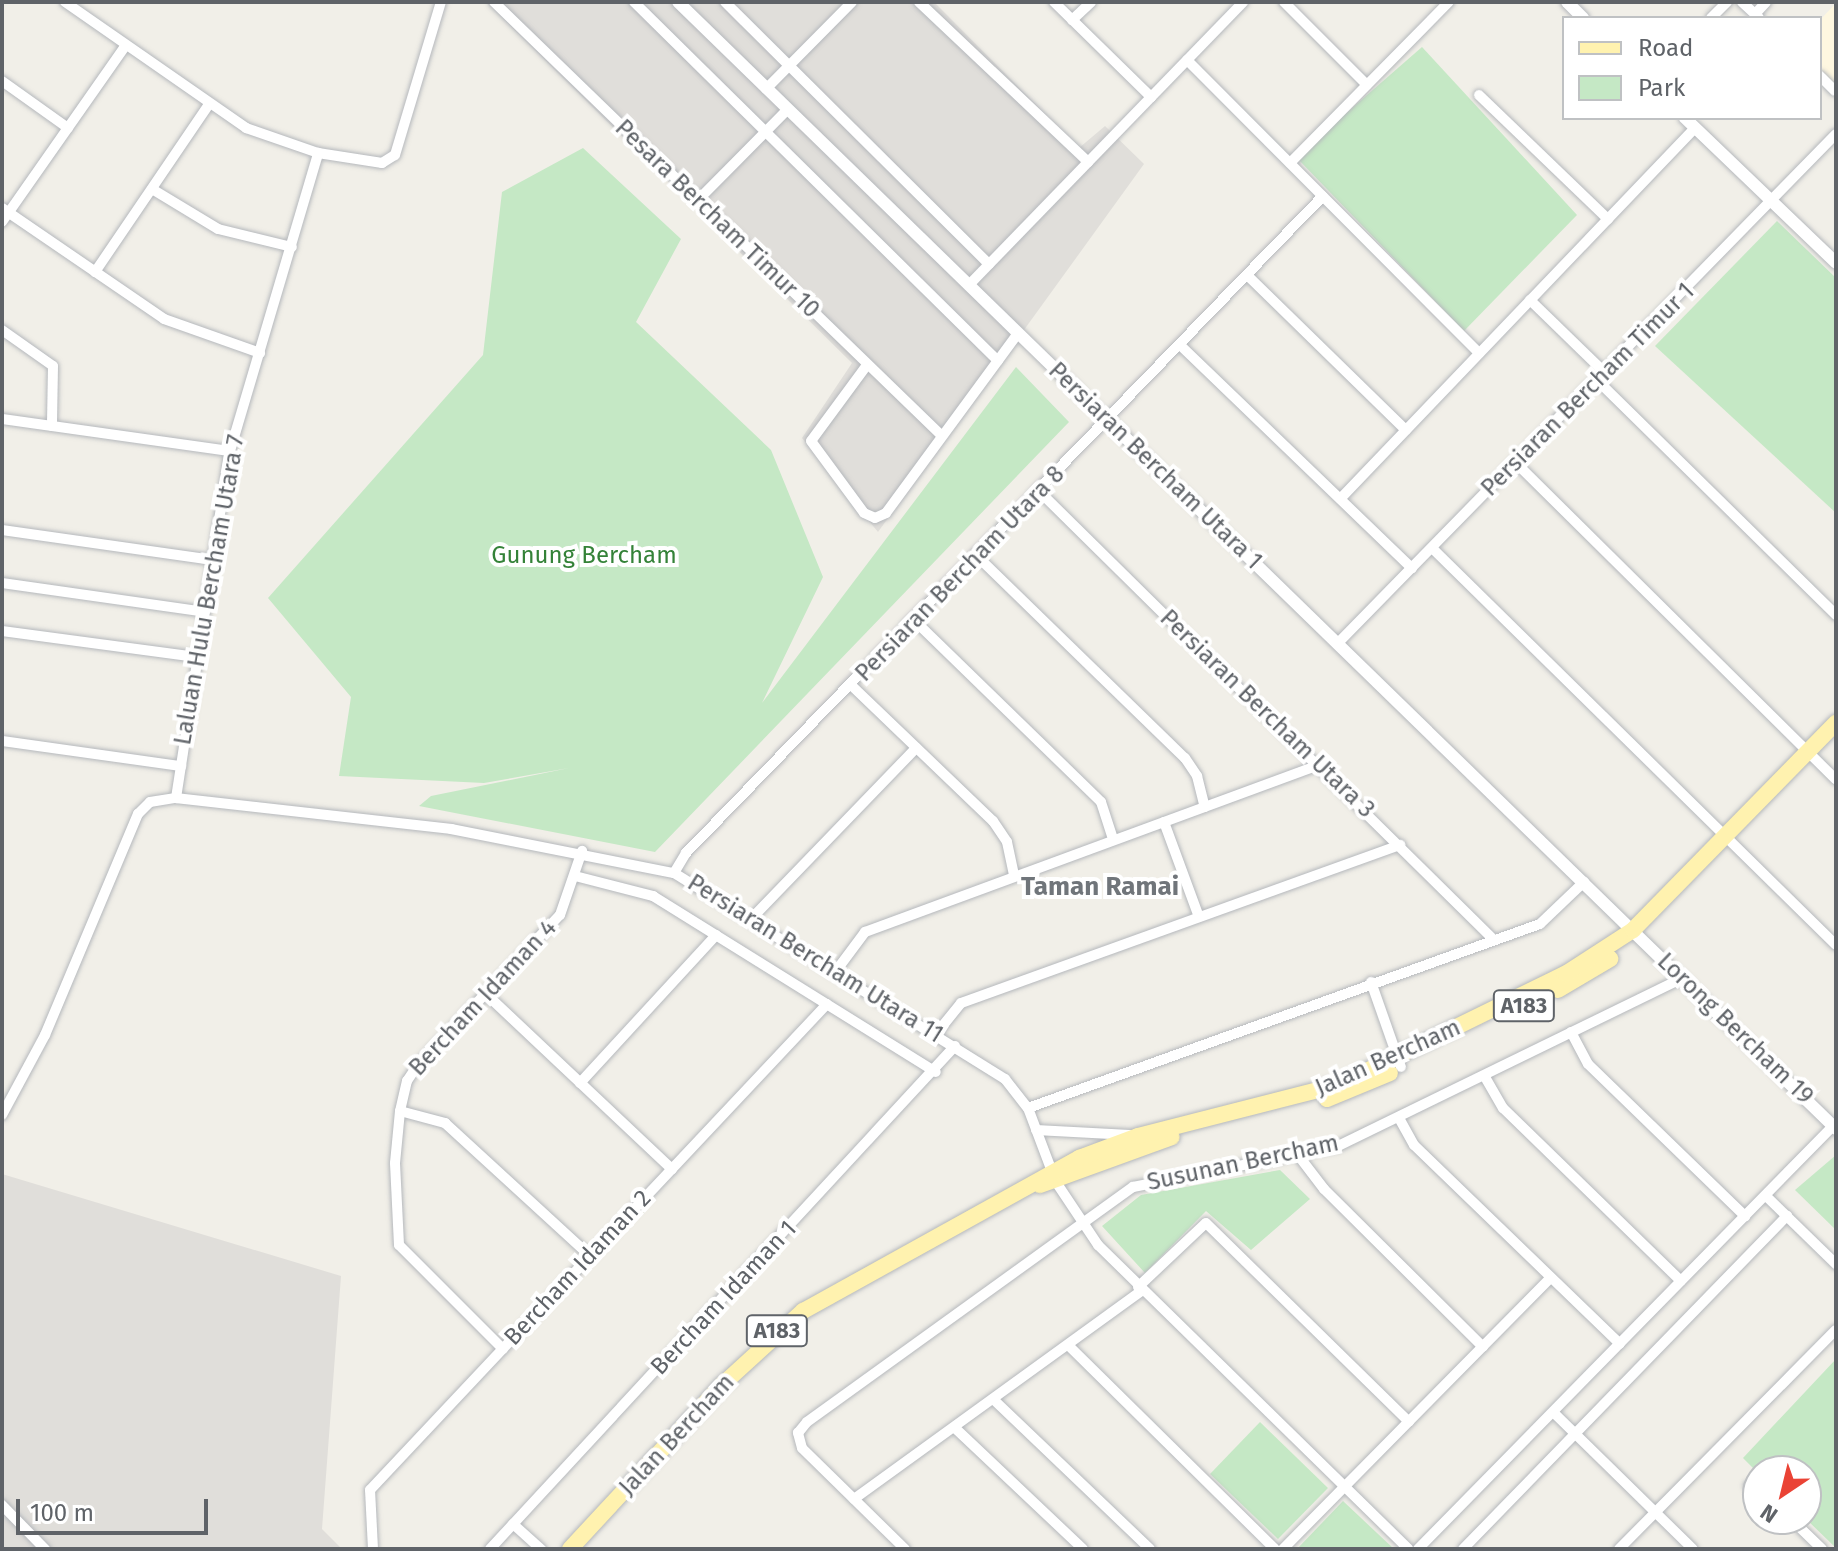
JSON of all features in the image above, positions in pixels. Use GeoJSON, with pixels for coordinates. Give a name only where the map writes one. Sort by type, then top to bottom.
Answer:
{"type":"FeatureCollection","features":[{"type":"Feature","properties":{"kind":"main road","name":"Jalan Bercham"},"geometry":{"type":"LineString","coordinates":[[1053,1177],[1181,1135],[1344,1094],[1637,934],[1811,755],[1836,723]]}},
{"type":"Feature","properties":{"kind":"main road","name":"Jalan Bercham"},"geometry":{"type":"LineString","coordinates":[[1811,755],[1836,736]]}},
{"type":"Feature","properties":{"kind":"main road","name":"Jalan Bercham"},"geometry":{"type":"LineString","coordinates":[[570,1549],[731,1376],[803,1311],[1053,1177],[1138,1136],[1325,1089],[1400,1063]]}},
{"type":"Feature","properties":{"kind":"street"},"geometry":{"type":"LineString","coordinates":[[65,2],[210,103],[265,137],[318,153],[382,163],[393,159],[441,2]]}},
{"type":"Feature","properties":{"kind":"street","name":"Pesara Bercham Timur 10"},"geometry":{"type":"LineString","coordinates":[[494,2],[941,435]]}},
{"type":"Feature","properties":{"kind":"street"},"geometry":{"type":"LineString","coordinates":[[634,2],[998,361]]}},
{"type":"Feature","properties":{"kind":"street","name":"Persiaran Bercham Utara 1"},"geometry":{"type":"LineString","coordinates":[[678,2],[1637,934]]}},
{"type":"Feature","properties":{"kind":"street"},"geometry":{"type":"LineString","coordinates":[[725,2],[989,264]]}},
{"type":"Feature","properties":{"kind":"street"},"geometry":{"type":"LineString","coordinates":[[766,89],[852,2]]}},
{"type":"Feature","properties":{"kind":"street"},"geometry":{"type":"LineString","coordinates":[[919,2],[1088,162]]}},
{"type":"Feature","properties":{"kind":"street"},"geometry":{"type":"LineString","coordinates":[[1054,2],[1151,97]]}},
{"type":"Feature","properties":{"kind":"street"},"geometry":{"type":"LineString","coordinates":[[1072,20],[1091,2]]}},
{"type":"Feature","properties":{"kind":"street"},"geometry":{"type":"LineString","coordinates":[[969,285],[1243,2]]}},
{"type":"Feature","properties":{"kind":"street"},"geometry":{"type":"LineString","coordinates":[[1284,2],[1367,85]]}},
{"type":"Feature","properties":{"kind":"street"},"geometry":{"type":"LineString","coordinates":[[1290,163],[1449,2]]}},
{"type":"Feature","properties":{"kind":"street"},"geometry":{"type":"LineString","coordinates":[[1742,2],[1757,16],[1766,2]]}},
{"type":"Feature","properties":{"kind":"street"},"geometry":{"type":"LineString","coordinates":[[126,45],[4,214],[164,319],[260,353]]}},
{"type":"Feature","properties":{"kind":"street"},"geometry":{"type":"LineString","coordinates":[[1187,60],[1479,353]]}},
{"type":"Feature","properties":{"kind":"street"},"geometry":{"type":"LineString","coordinates":[[2,81],[68,128]]}},
{"type":"Feature","properties":{"kind":"street"},"geometry":{"type":"LineString","coordinates":[[1479,95],[1608,219]]}},
{"type":"Feature","properties":{"kind":"street"},"geometry":{"type":"LineString","coordinates":[[95,272],[210,103]]}},
{"type":"Feature","properties":{"kind":"street"},"geometry":{"type":"LineString","coordinates":[[697,201],[788,109]]}},
{"type":"Feature","properties":{"kind":"street"},"geometry":{"type":"LineString","coordinates":[[1687,120],[1771,204],[1836,263]]}},
{"type":"Feature","properties":{"kind":"street"},"geometry":{"type":"LineString","coordinates":[[1341,498],[1695,128]]}},
{"type":"Feature","properties":{"kind":"street","name":"Persiaran Bercham Timur 1"},"geometry":{"type":"LineString","coordinates":[[1338,643],[1602,377],[1836,134]]}},
{"type":"Feature","properties":{"kind":"street","name":"Laluan Hulu Bercham Utara 7"},"geometry":{"type":"LineString","coordinates":[[176,798],[230,451],[318,153]]}},
{"type":"Feature","properties":{"kind":"street"},"geometry":{"type":"LineString","coordinates":[[152,189],[218,229],[292,247]]}},
{"type":"Feature","properties":{"kind":"street","name":"Persiaran Bercham Utara 8"},"geometry":{"type":"LineString","coordinates":[[674,873],[686,853],[978,557],[1323,196]]}},
{"type":"Feature","properties":{"kind":"street"},"geometry":{"type":"LineString","coordinates":[[1247,275],[1406,430]]}},
{"type":"Feature","properties":{"kind":"street"},"geometry":{"type":"LineString","coordinates":[[1530,300],[1836,615]]}},
{"type":"Feature","properties":{"kind":"street"},"geometry":{"type":"LineString","coordinates":[[2,330],[53,366],[52,426]]}},
{"type":"Feature","properties":{"kind":"street"},"geometry":{"type":"LineString","coordinates":[[867,365],[811,437],[864,513],[875,518],[886,513],[1018,333]]}},
{"type":"Feature","properties":{"kind":"street"},"geometry":{"type":"LineString","coordinates":[[1180,345],[1412,568]]}},
{"type":"Feature","properties":{"kind":"street"},"geometry":{"type":"LineString","coordinates":[[2,419],[230,451]]}},
{"type":"Feature","properties":{"kind":"street"},"geometry":{"type":"LineString","coordinates":[[1516,463],[1836,780]]}},
{"type":"Feature","properties":{"kind":"street","name":"Persiaran Bercham Utara 3"},"geometry":{"type":"LineString","coordinates":[[1040,492],[1492,938]]}},
{"type":"Feature","properties":{"kind":"street"},"geometry":{"type":"LineString","coordinates":[[2,530],[213,560]]}},
{"type":"Feature","properties":{"kind":"street"},"geometry":{"type":"LineString","coordinates":[[1432,548],[1727,842],[1836,945]]}},
{"type":"Feature","properties":{"kind":"street"},"geometry":{"type":"LineString","coordinates":[[978,557],[1185,758],[1197,776],[1205,807]]}},
{"type":"Feature","properties":{"kind":"street"},"geometry":{"type":"LineString","coordinates":[[2,583],[205,612]]}},
{"type":"Feature","properties":{"kind":"street"},"geometry":{"type":"LineString","coordinates":[[914,620],[1101,802],[1113,839]]}},
{"type":"Feature","properties":{"kind":"street"},"geometry":{"type":"LineString","coordinates":[[2,631],[198,657]]}},
{"type":"Feature","properties":{"kind":"street"},"geometry":{"type":"LineString","coordinates":[[851,685],[993,821],[1007,842],[1014,876]]}},
{"type":"Feature","properties":{"kind":"street"},"geometry":{"type":"LineString","coordinates":[[2,741],[181,766]]}},
{"type":"Feature","properties":{"kind":"street"},"geometry":{"type":"LineString","coordinates":[[751,919],[916,748]]}},
{"type":"Feature","properties":{"kind":"street"},"geometry":{"type":"LineString","coordinates":[[836,971],[865,932],[1319,765]]}},
{"type":"Feature","properties":{"kind":"street"},"geometry":{"type":"LineString","coordinates":[[2,1115],[33,1062],[138,814],[150,802],[176,798]]}},
{"type":"Feature","properties":{"kind":"street","name":"Persiaran Bercham Utara 11"},"geometry":{"type":"LineString","coordinates":[[176,798],[451,829],[582,851],[674,873],[751,919],[1005,1079],[1028,1108],[1053,1177],[1083,1223],[1140,1289],[1408,1549]]}},
{"type":"Feature","properties":{"kind":"street"},"geometry":{"type":"LineString","coordinates":[[1164,822],[1199,917]]}},
{"type":"Feature","properties":{"kind":"street"},"geometry":{"type":"LineString","coordinates":[[936,1034],[961,1003],[1400,845]]}},
{"type":"Feature","properties":{"kind":"street","name":"Bercham Idaman 4"},"geometry":{"type":"LineString","coordinates":[[503,1349],[399,1245],[395,1163],[400,1111],[417,1066],[560,915],[582,851]]}},
{"type":"Feature","properties":{"kind":"street"},"geometry":{"type":"LineString","coordinates":[[575,876],[653,896],[936,1072]]}},
{"type":"Feature","properties":{"kind":"street"},"geometry":{"type":"LineString","coordinates":[[1028,1108],[1492,938],[1540,924],[1584,882]]}},
{"type":"Feature","properties":{"kind":"street","name":"Lorong Bercham 19"},"geometry":{"type":"LineString","coordinates":[[1637,934],[1835,1127]]}},
{"type":"Feature","properties":{"kind":"street"},"geometry":{"type":"LineString","coordinates":[[580,1083],[716,935]]}},
{"type":"Feature","properties":{"kind":"street","name":"Susunan Bercham"},"geometry":{"type":"LineString","coordinates":[[854,1499],[802,1448],[798,1433],[1133,1187],[1338,1146],[1485,1077],[1682,978]]}},
{"type":"Feature","properties":{"kind":"street"},"geometry":{"type":"LineString","coordinates":[[1371,982],[1400,1063]]}},
{"type":"Feature","properties":{"kind":"street"},"geometry":{"type":"LineString","coordinates":[[485,993],[672,1169]]}},
{"type":"Feature","properties":{"kind":"street","name":"Bercham Idaman 2"},"geometry":{"type":"LineString","coordinates":[[373,1549],[370,1490],[827,1004]]}},
{"type":"Feature","properties":{"kind":"street"},"geometry":{"type":"LineString","coordinates":[[1571,1032],[1588,1064],[1745,1216]]}},
{"type":"Feature","properties":{"kind":"street","name":"Bercham Idaman 1"},"geometry":{"type":"LineString","coordinates":[[490,1549],[936,1072],[955,1046]]}},
{"type":"Feature","properties":{"kind":"street"},"geometry":{"type":"LineString","coordinates":[[1485,1077],[1503,1108],[1681,1281]]}},
{"type":"Feature","properties":{"kind":"street"},"geometry":{"type":"LineString","coordinates":[[400,1111],[445,1123],[590,1256]]}},
{"type":"Feature","properties":{"kind":"street"},"geometry":{"type":"LineString","coordinates":[[1399,1118],[1414,1145],[1549,1279],[1620,1344]]}},
{"type":"Feature","properties":{"kind":"street"},"geometry":{"type":"LineString","coordinates":[[1418,1549],[1835,1127]]}},
{"type":"Feature","properties":{"kind":"street"},"geometry":{"type":"LineString","coordinates":[[1036,1130],[1138,1136]]}},
{"type":"Feature","properties":{"kind":"street"},"geometry":{"type":"LineString","coordinates":[[1298,1155],[1324,1189],[1483,1347]]}},
{"type":"Feature","properties":{"kind":"street"},"geometry":{"type":"LineString","coordinates":[[1766,1196],[1836,1264]]}},
{"type":"Feature","properties":{"kind":"street"},"geometry":{"type":"LineString","coordinates":[[1463,1549],[1787,1216]]}},
{"type":"Feature","properties":{"kind":"street"},"geometry":{"type":"LineString","coordinates":[[905,1549],[854,1499],[1069,1346],[1140,1289],[1206,1223],[1409,1422]]}},
{"type":"Feature","properties":{"kind":"street"},"geometry":{"type":"LineString","coordinates":[[1283,1549],[1549,1279]]}},
{"type":"Feature","properties":{"kind":"street"},"geometry":{"type":"LineString","coordinates":[[1619,1549],[1836,1330]]}},
{"type":"Feature","properties":{"kind":"street"},"geometry":{"type":"LineString","coordinates":[[1069,1346],[1275,1549]]}},
{"type":"Feature","properties":{"kind":"street"},"geometry":{"type":"LineString","coordinates":[[993,1399],[1148,1548]]}},
{"type":"Feature","properties":{"kind":"street"},"geometry":{"type":"LineString","coordinates":[[1554,1413],[1693,1549]]}},
{"type":"Feature","properties":{"kind":"street"},"geometry":{"type":"LineString","coordinates":[[955,1428],[1083,1549]]}},
{"type":"Feature","properties":{"kind":"street"},"geometry":{"type":"LineString","coordinates":[[2,1505],[45,1549]]}},
{"type":"Feature","properties":{"kind":"street"},"geometry":{"type":"LineString","coordinates":[[513,1524],[541,1549]]}},
{"type":"Feature","properties":{"kind":"street"},"geometry":{"type":"LineString","coordinates":[[1808,1535],[1822,1549]]}},
{"type":"Feature","properties":{"kind":"shaded area"},"geometry":{"type":"Polygon","coordinates":[[[486,2],[934,2],[1079,148],[1105,126],[1144,164],[878,532],[802,438],[852,363],[486,2]]]}},
{"type":"Feature","properties":{"kind":"shaded area"},"geometry":{"type":"Polygon","coordinates":[[[1836,3],[1836,96],[1822,82],[1822,18],[1836,3]]]}},
{"type":"Feature","properties":{"kind":"shaded area"},"geometry":{"type":"Polygon","coordinates":[[[2,1174],[341,1276],[322,1529],[342,1549],[2,1549],[2,1174]]]}},
{"type":"Feature","properties":{"kind":"green space"},"geometry":{"type":"Polygon","coordinates":[[[1422,47],[1577,215],[1464,331],[1296,157],[1422,47]]]}},
{"type":"Feature","properties":{"kind":"green space","name":"Gunung Bercham"},"geometry":{"type":"Polygon","coordinates":[[[583,148],[681,239],[636,322],[771,450],[823,577],[762,703],[1016,367],[1069,422],[655,852],[419,806],[431,796],[569,768],[484,783],[339,776],[351,697],[268,598],[483,355],[502,192],[583,148]]]}},
{"type":"Feature","properties":{"kind":"green space"},"geometry":{"type":"Polygon","coordinates":[[[1777,221],[1836,278],[1836,513],[1655,346],[1777,221]]]}},
{"type":"Feature","properties":{"kind":"green space"},"geometry":{"type":"Polygon","coordinates":[[[1836,1155],[1836,1230],[1795,1190],[1836,1155]]]}},
{"type":"Feature","properties":{"kind":"green space"},"geometry":{"type":"Polygon","coordinates":[[[1280,1170],[1310,1199],[1251,1250],[1206,1211],[1145,1273],[1102,1226],[1141,1195],[1280,1170]]]}},
{"type":"Feature","properties":{"kind":"green space"},"geometry":{"type":"Polygon","coordinates":[[[1836,1359],[1836,1548],[1822,1534],[1822,1455],[1746,1455],[1836,1359]]]}},
{"type":"Feature","properties":{"kind":"green space"},"geometry":{"type":"Polygon","coordinates":[[[1260,1422],[1328,1488],[1278,1539],[1210,1474],[1260,1422]]]}},
{"type":"Feature","properties":{"kind":"green space"},"geometry":{"type":"Polygon","coordinates":[[[1343,1501],[1394,1549],[1297,1549],[1343,1501]]]}},
{"type":"Feature","properties":{"kind":"district","name":"Taman Ramai"},"geometry":{"type":"Point","coordinates":[1100,887]}}]}
